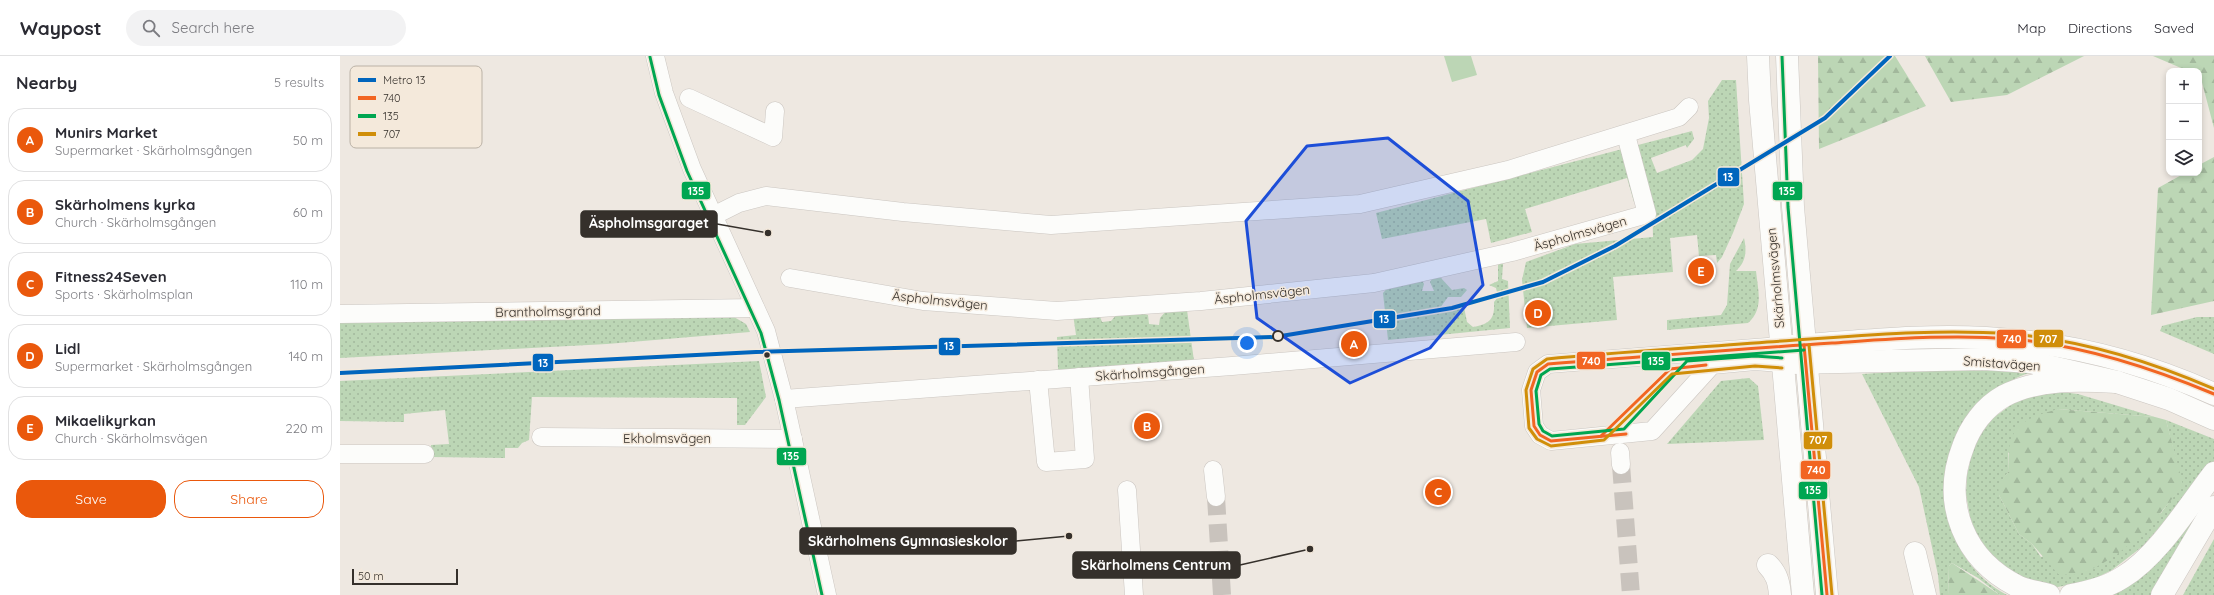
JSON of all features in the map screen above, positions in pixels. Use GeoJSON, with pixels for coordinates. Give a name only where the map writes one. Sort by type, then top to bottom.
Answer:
{"type":"FeatureCollection","features":[{"type":"Feature","properties":{"kind":"main road","name":"Skärholmsvägen"},"geometry":{"type":"LineString","coordinates":[[1758,56],[1760,100],[1803,595]]}},
{"type":"Feature","properties":{"kind":"main road","name":"Skärholmsvägen"},"geometry":{"type":"LineString","coordinates":[[1787,56],[1793,207],[1827,595]]}},
{"type":"Feature","properties":{"kind":"main road","name":"Smistavägen"},"geometry":{"type":"LineString","coordinates":[[1805,354],[1932,338],[1985,338],[2035,342],[2121,360],[2176,377],[2214,394]]}},
{"type":"Feature","properties":{"kind":"main road","name":"Smistavägen"},"geometry":{"type":"LineString","coordinates":[[1782,355],[1805,354],[1984,359],[2030,362],[2117,382],[2169,399],[2214,419]]}},
{"type":"Feature","properties":{"kind":"main road"},"geometry":{"type":"LineString","coordinates":[[2049,595],[2020,587],[1992,569],[1971,546],[1957,520],[1953,491],[1957,462],[1967,436],[1980,416],[2003,397],[2029,386],[2076,380],[2117,382]]}},
{"type":"Feature","properties":{"kind":"main road"},"geometry":{"type":"LineString","coordinates":[[2071,595],[2092,591],[2124,577],[2155,550],[2214,472]]}},
{"type":"Feature","properties":{"kind":"main road"},"geometry":{"type":"LineString","coordinates":[[2162,595],[2214,508]]}},
{"type":"Feature","properties":{"kind":"main road"},"geometry":{"type":"LineString","coordinates":[[2174,595],[2214,516]]}},
{"type":"Feature","properties":{"kind":"main road"},"geometry":{"type":"LineString","coordinates":[[1915,553],[1925,595]]}},
{"type":"Feature","properties":{"kind":"main road"},"geometry":{"type":"LineString","coordinates":[[1824,558],[1838,595]]}},
{"type":"Feature","properties":{"kind":"main road"},"geometry":{"type":"LineString","coordinates":[[1768,565],[1774,571],[1779,584],[1780,595]]}},
{"type":"Feature","properties":{"kind":"street"},"geometry":{"type":"LineString","coordinates":[[655,56],[675,124],[692,169],[766,331],[784,399],[827,595]]}},
{"type":"Feature","properties":{"kind":"street"},"geometry":{"type":"LineString","coordinates":[[689,98],[773,137],[775,111]]}},
{"type":"Feature","properties":{"kind":"street"},"geometry":{"type":"LineString","coordinates":[[713,216],[739,203],[766,196],[903,212],[1051,225],[1360,204],[1508,170],[1626,135],[1679,117],[1689,107]]}},
{"type":"Feature","properties":{"kind":"street","name":"Äspholmsvägen"},"geometry":{"type":"LineString","coordinates":[[790,278],[923,301],[1057,310],[1201,300],[1374,283],[1512,252],[1647,214],[1626,135]]}},
{"type":"Feature","properties":{"kind":"street","name":"Brantholmsgränd"},"geometry":{"type":"LineString","coordinates":[[340,314],[755,308]]}},
{"type":"Feature","properties":{"kind":"street","name":"Skärholmsgången"},"geometry":{"type":"LineString","coordinates":[[784,399],[1516,342]]}},
{"type":"Feature","properties":{"kind":"street"},"geometry":{"type":"LineString","coordinates":[[1782,355],[1755,361],[1712,365],[1652,431],[1551,441],[1540,435],[1534,426],[1531,390],[1537,372],[1548,364],[1782,355]]}},
{"type":"Feature","properties":{"kind":"street"},"geometry":{"type":"LineString","coordinates":[[1038,380],[1046,462],[1085,459],[1079,377]]}},
{"type":"Feature","properties":{"kind":"street","name":"Ekholmsvägen"},"geometry":{"type":"LineString","coordinates":[[541,437],[793,439]]}},
{"type":"Feature","properties":{"kind":"street"},"geometry":{"type":"LineString","coordinates":[[340,454],[425,454]]}},
{"type":"Feature","properties":{"kind":"street"},"geometry":{"type":"LineString","coordinates":[[1213,470],[1216,497]]}},
{"type":"Feature","properties":{"kind":"street"},"geometry":{"type":"LineString","coordinates":[[1127,490],[1134,595]]}},
{"type":"Feature","properties":{"kind":"highlighted area"},"geometry":{"type":"Polygon","coordinates":[[[1388,138],[1468,201],[1483,285],[1430,348],[1350,383],[1257,318],[1246,221],[1307,146],[1388,138]]]}},
{"type":"Feature","properties":{"kind":"green space"},"geometry":{"type":"Polygon","coordinates":[[[1444,56],[1471,56],[1477,75],[1452,82],[1444,56]]]}},
{"type":"Feature","properties":{"kind":"green space"},"geometry":{"type":"Polygon","coordinates":[[[1818,56],[1895,56],[1926,106],[1819,149],[1818,56]]]}},
{"type":"Feature","properties":{"kind":"green space"},"geometry":{"type":"Polygon","coordinates":[[[1925,56],[2084,56],[2007,95],[1951,102],[1925,56]]]}},
{"type":"Feature","properties":{"kind":"green space"},"geometry":{"type":"Polygon","coordinates":[[[2153,56],[2214,56],[2214,128],[2202,82],[2202,68],[2181,68],[2153,56]]]}},
{"type":"Feature","properties":{"kind":"green space"},"geometry":{"type":"Polygon","coordinates":[[[1722,80],[1736,80],[1744,204],[1733,233],[1722,257],[1717,263],[1716,255],[1699,256],[1697,235],[1670,238],[1673,272],[1613,277],[1617,320],[1527,328],[1522,280],[1526,262],[1575,244],[1653,237],[1652,199],[1634,202],[1627,178],[1525,209],[1532,232],[1491,243],[1486,219],[1382,239],[1376,213],[1692,131],[1694,139],[1687,148],[1686,145],[1651,158],[1657,173],[1692,160],[1703,149],[1709,118],[1708,101],[1722,80]]]}},
{"type":"Feature","properties":{"kind":"green space"},"geometry":{"type":"Polygon","coordinates":[[[2214,157],[2214,301],[2151,315],[2158,188],[2180,176],[2202,176],[2202,163],[2214,157]]]}},
{"type":"Feature","properties":{"kind":"green space"},"geometry":{"type":"Polygon","coordinates":[[[1744,238],[1745,256],[1742,264],[1736,271],[1756,271],[1759,299],[1753,318],[1748,323],[1667,330],[1667,320],[1721,315],[1727,305],[1730,264],[1744,238]]]}},
{"type":"Feature","properties":{"kind":"green space"},"geometry":{"type":"Polygon","coordinates":[[[1498,263],[1503,264],[1502,279],[1508,281],[1510,328],[1388,340],[1383,293],[1390,285],[1421,278],[1424,284],[1422,291],[1434,291],[1430,282],[1433,277],[1441,278],[1452,290],[1464,288],[1467,290],[1461,297],[1448,297],[1440,308],[1447,312],[1454,305],[1464,307],[1467,322],[1473,327],[1484,324],[1490,320],[1494,313],[1494,302],[1498,297],[1496,288],[1489,285],[1498,281],[1498,263]]]}},
{"type":"Feature","properties":{"kind":"green space"},"geometry":{"type":"Polygon","coordinates":[[[1167,310],[1187,310],[1194,361],[1060,371],[1058,369],[1057,337],[1076,335],[1073,314],[1099,314],[1102,322],[1111,321],[1118,313],[1137,312],[1148,315],[1149,324],[1159,325],[1160,318],[1167,310]]]}},
{"type":"Feature","properties":{"kind":"green space"},"geometry":{"type":"Polygon","coordinates":[[[734,317],[746,324],[750,332],[607,344],[340,358],[340,321],[734,317]]]}},
{"type":"Feature","properties":{"kind":"green space"},"geometry":{"type":"Polygon","coordinates":[[[2197,317],[2214,317],[2214,354],[2160,331],[2162,326],[2197,317]]]}},
{"type":"Feature","properties":{"kind":"green space"},"geometry":{"type":"Polygon","coordinates":[[[759,361],[766,397],[745,425],[737,425],[737,398],[532,397],[529,440],[522,443],[518,448],[505,448],[505,458],[431,457],[431,445],[449,444],[445,410],[404,414],[404,422],[340,421],[340,381],[759,361]]]}},
{"type":"Feature","properties":{"kind":"green space"},"geometry":{"type":"Polygon","coordinates":[[[1961,368],[2029,373],[2006,384],[1988,400],[1957,437],[1947,466],[1945,487],[1947,509],[1952,530],[1961,550],[1973,568],[1989,583],[2007,595],[2000,595],[1978,578],[1952,563],[1949,566],[1948,595],[1940,595],[1938,575],[1919,487],[1862,374],[1961,368]]]}},
{"type":"Feature","properties":{"kind":"green space"},"geometry":{"type":"Polygon","coordinates":[[[1749,378],[1758,386],[1764,440],[1667,444],[1721,381],[1749,378]]]}},
{"type":"Feature","properties":{"kind":"green space"},"geometry":{"type":"Polygon","coordinates":[[[2053,391],[2078,394],[2155,417],[2058,409],[2008,453],[2009,471],[1999,485],[1999,495],[2019,534],[2032,544],[2041,557],[2161,513],[2182,485],[2166,420],[2214,439],[2214,461],[2192,490],[2143,546],[2112,570],[2092,580],[2053,588],[2033,585],[1991,558],[1978,539],[1970,517],[1966,494],[1967,475],[1973,449],[1983,430],[1993,418],[2026,394],[2053,391]]]}},
{"type":"Feature","properties":{"kind":"green space"},"geometry":{"type":"Polygon","coordinates":[[[2058,409],[2155,417],[2166,420],[2183,485],[2150,525],[2124,549],[2094,568],[2074,575],[2058,574],[2032,544],[2019,534],[1999,495],[1998,485],[2009,471],[2010,445],[2013,435],[2018,428],[2033,417],[2058,409]]]}},
{"type":"Feature","properties":{"kind":"green space"},"geometry":{"type":"Polygon","coordinates":[[[2203,509],[2152,595],[2107,595],[2193,516],[2203,509]]]}},
{"type":"Feature","properties":{"kind":"green space"},"geometry":{"type":"Polygon","coordinates":[[[2214,539],[2214,595],[2183,595],[2214,539]]]}},
{"type":"Feature","properties":{"kind":"green space"},"geometry":{"type":"Polygon","coordinates":[[[1952,563],[2000,595],[1948,595],[1949,566],[1952,563]]]}},
{"type":"Feature","properties":{"kind":"tunnel"},"geometry":{"type":"LineString","coordinates":[[1621,465],[1631,595]]}},
{"type":"Feature","properties":{"kind":"tunnel"},"geometry":{"type":"LineString","coordinates":[[1216,497],[1222,595]]}},
{"type":"Feature","properties":{"kind":"metro line","name":"13"},"geometry":{"type":"LineString","coordinates":[[340,373],[756,352],[1275,337],[1452,308],[1543,282],[1615,246],[1825,118],[1890,56]]}},
{"type":"Feature","properties":{"kind":"transit line","name":"135"},"geometry":{"type":"LineString","coordinates":[[1782,56],[1788,207],[1822,595]]}},
{"type":"Feature","properties":{"kind":"transit line","name":"135"},"geometry":{"type":"LineString","coordinates":[[650,57],[659,95],[687,171],[761,333],[779,400],[822,595]]}},
{"type":"Feature","properties":{"kind":"transit line","name":"707"},"geometry":{"type":"LineString","coordinates":[[1782,368],[1755,366],[1672,374],[1604,440],[1551,446],[1537,439],[1529,428],[1526,390],[1533,369],[1547,359],[1889,334],[1981,332],[2011,334],[2063,341],[2115,353],[2165,369],[2214,389]]}},
{"type":"Feature","properties":{"kind":"transit line","name":"740"},"geometry":{"type":"LineString","coordinates":[[1626,434],[1551,441],[1540,435],[1534,426],[1531,390],[1537,372],[1548,364],[1796,345],[1967,337],[2012,339],[2064,346],[2140,366],[2214,394]]}},
{"type":"Feature","properties":{"kind":"transit line","name":"740"},"geometry":{"type":"LineString","coordinates":[[1804,345],[1827,595]]}},
{"type":"Feature","properties":{"kind":"transit line","name":"707"},"geometry":{"type":"LineString","coordinates":[[1809,345],[1832,595]]}},
{"type":"Feature","properties":{"kind":"transit line","name":"135"},"geometry":{"type":"LineString","coordinates":[[1782,358],[1755,356],[1687,361],[1624,429],[1552,436],[1543,431],[1539,424],[1536,391],[1541,375],[1550,369],[1804,350]]}},
{"type":"Feature","properties":{"kind":"transit line","name":"740"},"geometry":{"type":"LineString","coordinates":[[1601,436],[1670,369],[1706,365]]}},
{"type":"Feature","properties":{"kind":"place","name":"Äspholmsgaraget"},"geometry":{"type":"Point","coordinates":[768,233]}},
{"type":"Feature","properties":{"kind":"place","name":"Mikaelikyrkan"},"geometry":{"type":"Point","coordinates":[1701,271]}},
{"type":"Feature","properties":{"kind":"place","name":"Lidl"},"geometry":{"type":"Point","coordinates":[1538,313]}},
{"type":"Feature","properties":{"kind":"place","name":"Munirs Market"},"geometry":{"type":"Point","coordinates":[1354,344]}},
{"type":"Feature","properties":{"kind":"place","name":"Skärholmens kyrka"},"geometry":{"type":"Point","coordinates":[1147,426]}},
{"type":"Feature","properties":{"kind":"place","name":"Fitness24Seven"},"geometry":{"type":"Point","coordinates":[1438,492]}},
{"type":"Feature","properties":{"kind":"place","name":"Skärholmens Gymnasieskolor"},"geometry":{"type":"Point","coordinates":[1069,536]}},
{"type":"Feature","properties":{"kind":"place","name":"Skärholmens Centrum"},"geometry":{"type":"Point","coordinates":[1310,549]}}]}
